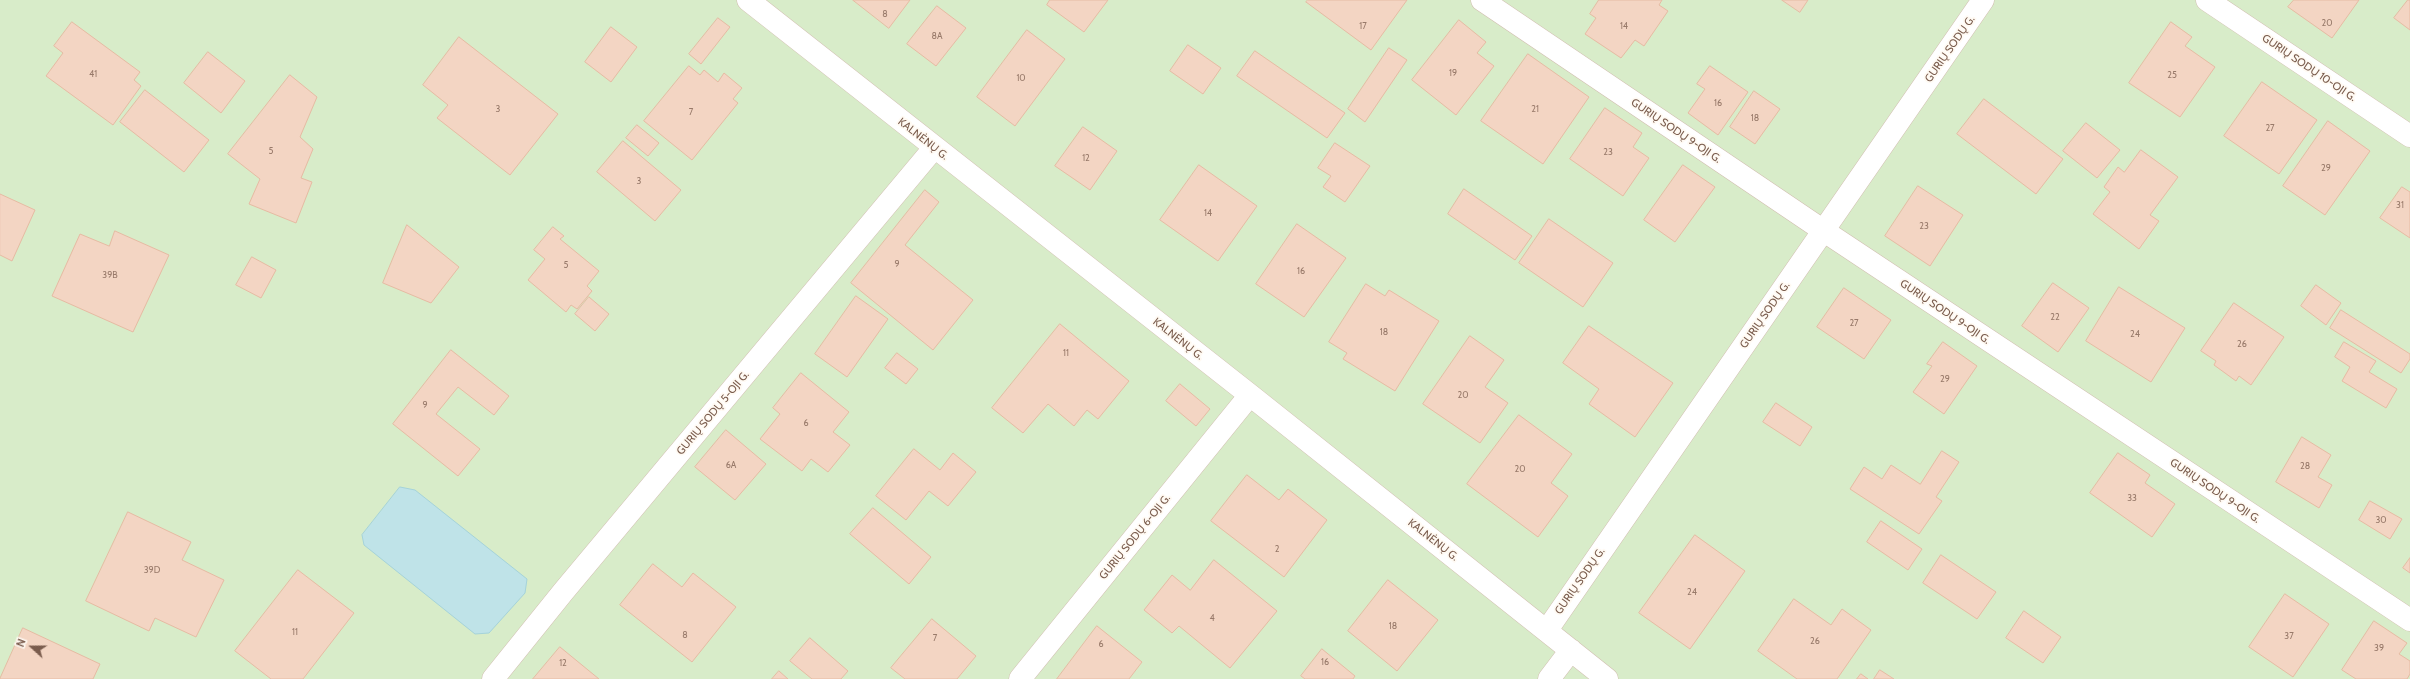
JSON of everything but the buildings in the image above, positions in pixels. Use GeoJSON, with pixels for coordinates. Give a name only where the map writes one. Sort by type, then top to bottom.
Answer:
{"type":"FeatureCollection","features":[{"type":"Feature","properties":{"kind":"street","name":"KALNĖNŲ G."},"geometry":{"type":"LineString","coordinates":[[748,0],[934,148],[1250,395],[1607,679]]}},
{"type":"Feature","properties":{"kind":"street","name":"GURIŲ SODŲ 9-OJI G."},"geometry":{"type":"LineString","coordinates":[[1482,0],[1824,231],[2410,620]]}},
{"type":"Feature","properties":{"kind":"street","name":"GURIŲ SODŲ G."},"geometry":{"type":"LineString","coordinates":[[1547,630],[1983,0]]}},
{"type":"Feature","properties":{"kind":"street","name":"GURIŲ SODŲ 10-OJI G."},"geometry":{"type":"LineString","coordinates":[[2207,0],[2410,136]]}},
{"type":"Feature","properties":{"kind":"street","name":"GURIŲ SODŲ 5-OJI G."},"geometry":{"type":"LineString","coordinates":[[493,679],[568,586],[934,148]]}},
{"type":"Feature","properties":{"kind":"street","name":"GURIŲ SODŲ 6-OJI G."},"geometry":{"type":"LineString","coordinates":[[1020,679],[1250,395]]}},
{"type":"Feature","properties":{"kind":"street"},"geometry":{"type":"LineString","coordinates":[[1548,679],[1571,650]]}},
{"type":"Feature","properties":{"kind":"green space"},"geometry":{"type":"Polygon","coordinates":[[[0,0],[2410,0],[2410,679],[0,679],[0,0]]]}},
{"type":"Feature","properties":{"kind":"water"},"geometry":{"type":"Polygon","coordinates":[[[400,487],[415,490],[527,579],[525,593],[489,633],[475,634],[364,545],[362,535],[400,487]]]}}]}
